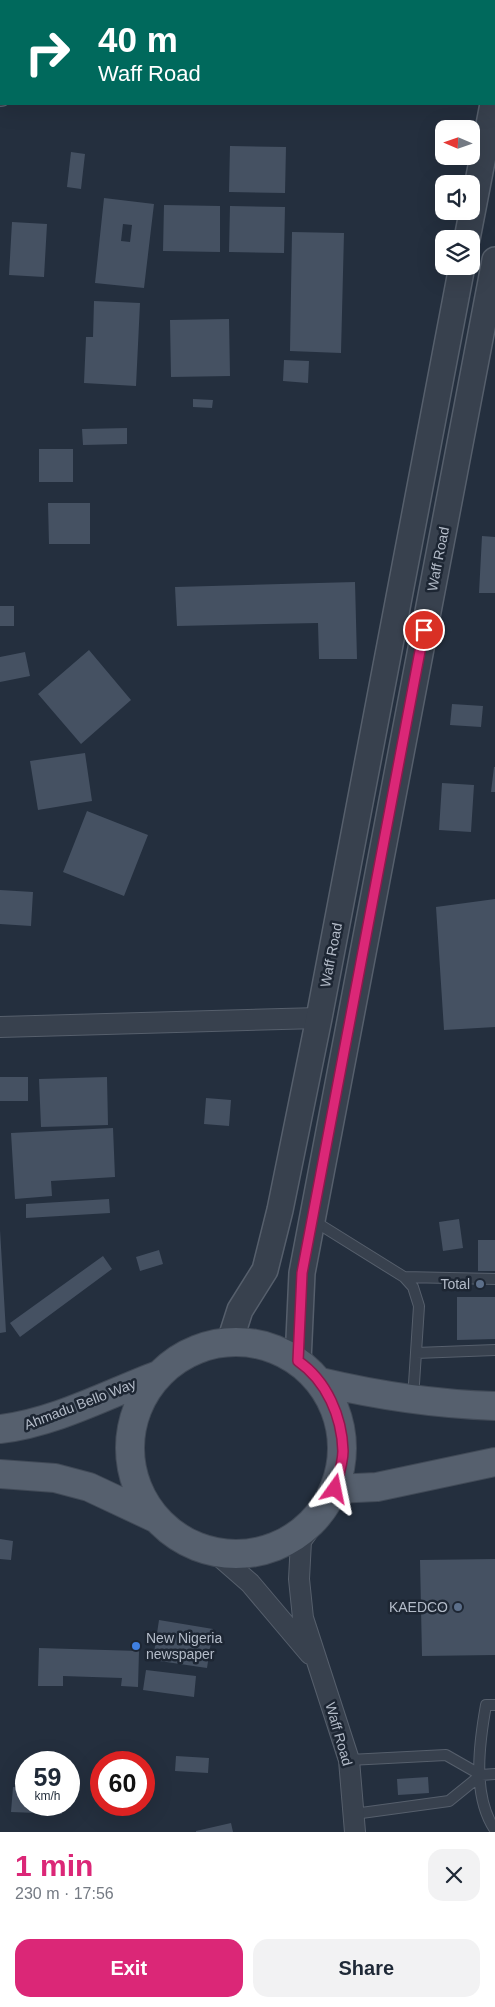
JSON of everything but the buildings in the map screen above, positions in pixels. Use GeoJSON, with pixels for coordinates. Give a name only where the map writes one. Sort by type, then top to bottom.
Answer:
{"type":"FeatureCollection","features":[{"type":"Feature","properties":{"kind":"main road"},"geometry":{"type":"LineString","coordinates":[[0,1474],[55,1478],[89,1487],[155,1518],[183,1542],[218,1555],[255,1554],[290,1542],[318,1517],[335,1489],[343,1453],[338,1416],[321,1382],[298,1361],[267,1345],[230,1341],[195,1349],[175,1360],[158,1374],[140,1401],[130,1430],[130,1462],[138,1492],[155,1518]]}},
{"type":"Feature","properties":{"kind":"main road","name":"Ahmadu Bello Way"},"geometry":{"type":"LineString","coordinates":[[0,1430],[22,1427],[60,1414],[158,1374]]}},
{"type":"Feature","properties":{"kind":"main road"},"geometry":{"type":"LineString","coordinates":[[321,1382],[375,1395],[441,1404],[495,1406]]}},
{"type":"Feature","properties":{"kind":"main road"},"geometry":{"type":"LineString","coordinates":[[335,1489],[377,1486],[495,1462]]}},
{"type":"Feature","properties":{"kind":"street"},"geometry":{"type":"LineString","coordinates":[[469,230],[493,105]]}},
{"type":"Feature","properties":{"kind":"street","name":"Waff Road"},"geometry":{"type":"LineString","coordinates":[[298,1361],[302,1273],[495,260]]}},
{"type":"Feature","properties":{"kind":"street","name":"Waff Road"},"geometry":{"type":"LineString","coordinates":[[230,1341],[240,1310],[266,1270],[319,1018],[460,275]]}},
{"type":"Feature","properties":{"kind":"street"},"geometry":{"type":"LineString","coordinates":[[0,1027],[319,1018]]}},
{"type":"Feature","properties":{"kind":"street","name":"Waff Road"},"geometry":{"type":"LineString","coordinates":[[318,1517],[301,1541],[299,1579],[303,1618],[349,1760],[355,1823]]}},
{"type":"Feature","properties":{"kind":"street","name":"Waff Road"},"geometry":{"type":"LineString","coordinates":[[218,1555],[250,1583],[298,1638],[320,1668]]}},
{"type":"Feature","properties":{"kind":"lane"},"geometry":{"type":"LineString","coordinates":[[313,1220],[404,1277],[413,1287],[418,1306],[413,1400]]}},
{"type":"Feature","properties":{"kind":"lane"},"geometry":{"type":"LineString","coordinates":[[404,1277],[495,1279]]}},
{"type":"Feature","properties":{"kind":"lane"},"geometry":{"type":"LineString","coordinates":[[416,1353],[495,1350]]}},
{"type":"Feature","properties":{"kind":"lane"},"geometry":{"type":"LineString","coordinates":[[495,1705],[486,1705],[480,1739],[484,1803],[495,1830]]}},
{"type":"Feature","properties":{"kind":"lane"},"geometry":{"type":"LineString","coordinates":[[349,1760],[446,1755],[481,1775],[495,1774]]}},
{"type":"Feature","properties":{"kind":"lane"},"geometry":{"type":"LineString","coordinates":[[355,1823],[449,1801],[481,1775]]}},
{"type":"Feature","properties":{"kind":"place","name":"Total"},"geometry":{"type":"Point","coordinates":[480,1284]}},
{"type":"Feature","properties":{"kind":"place","name":"KAEDCO"},"geometry":{"type":"Point","coordinates":[458,1607]}},
{"type":"Feature","properties":{"kind":"place","name":"New Nigeria newspaper"},"geometry":{"type":"Point","coordinates":[136,1646]}},
{"type":"Feature","properties":{"kind":"route"},"geometry":{"type":"LineString","coordinates":[[335,1489],[343,1453],[338,1416],[321,1382],[298,1361],[302,1273],[424,630]]}}]}
